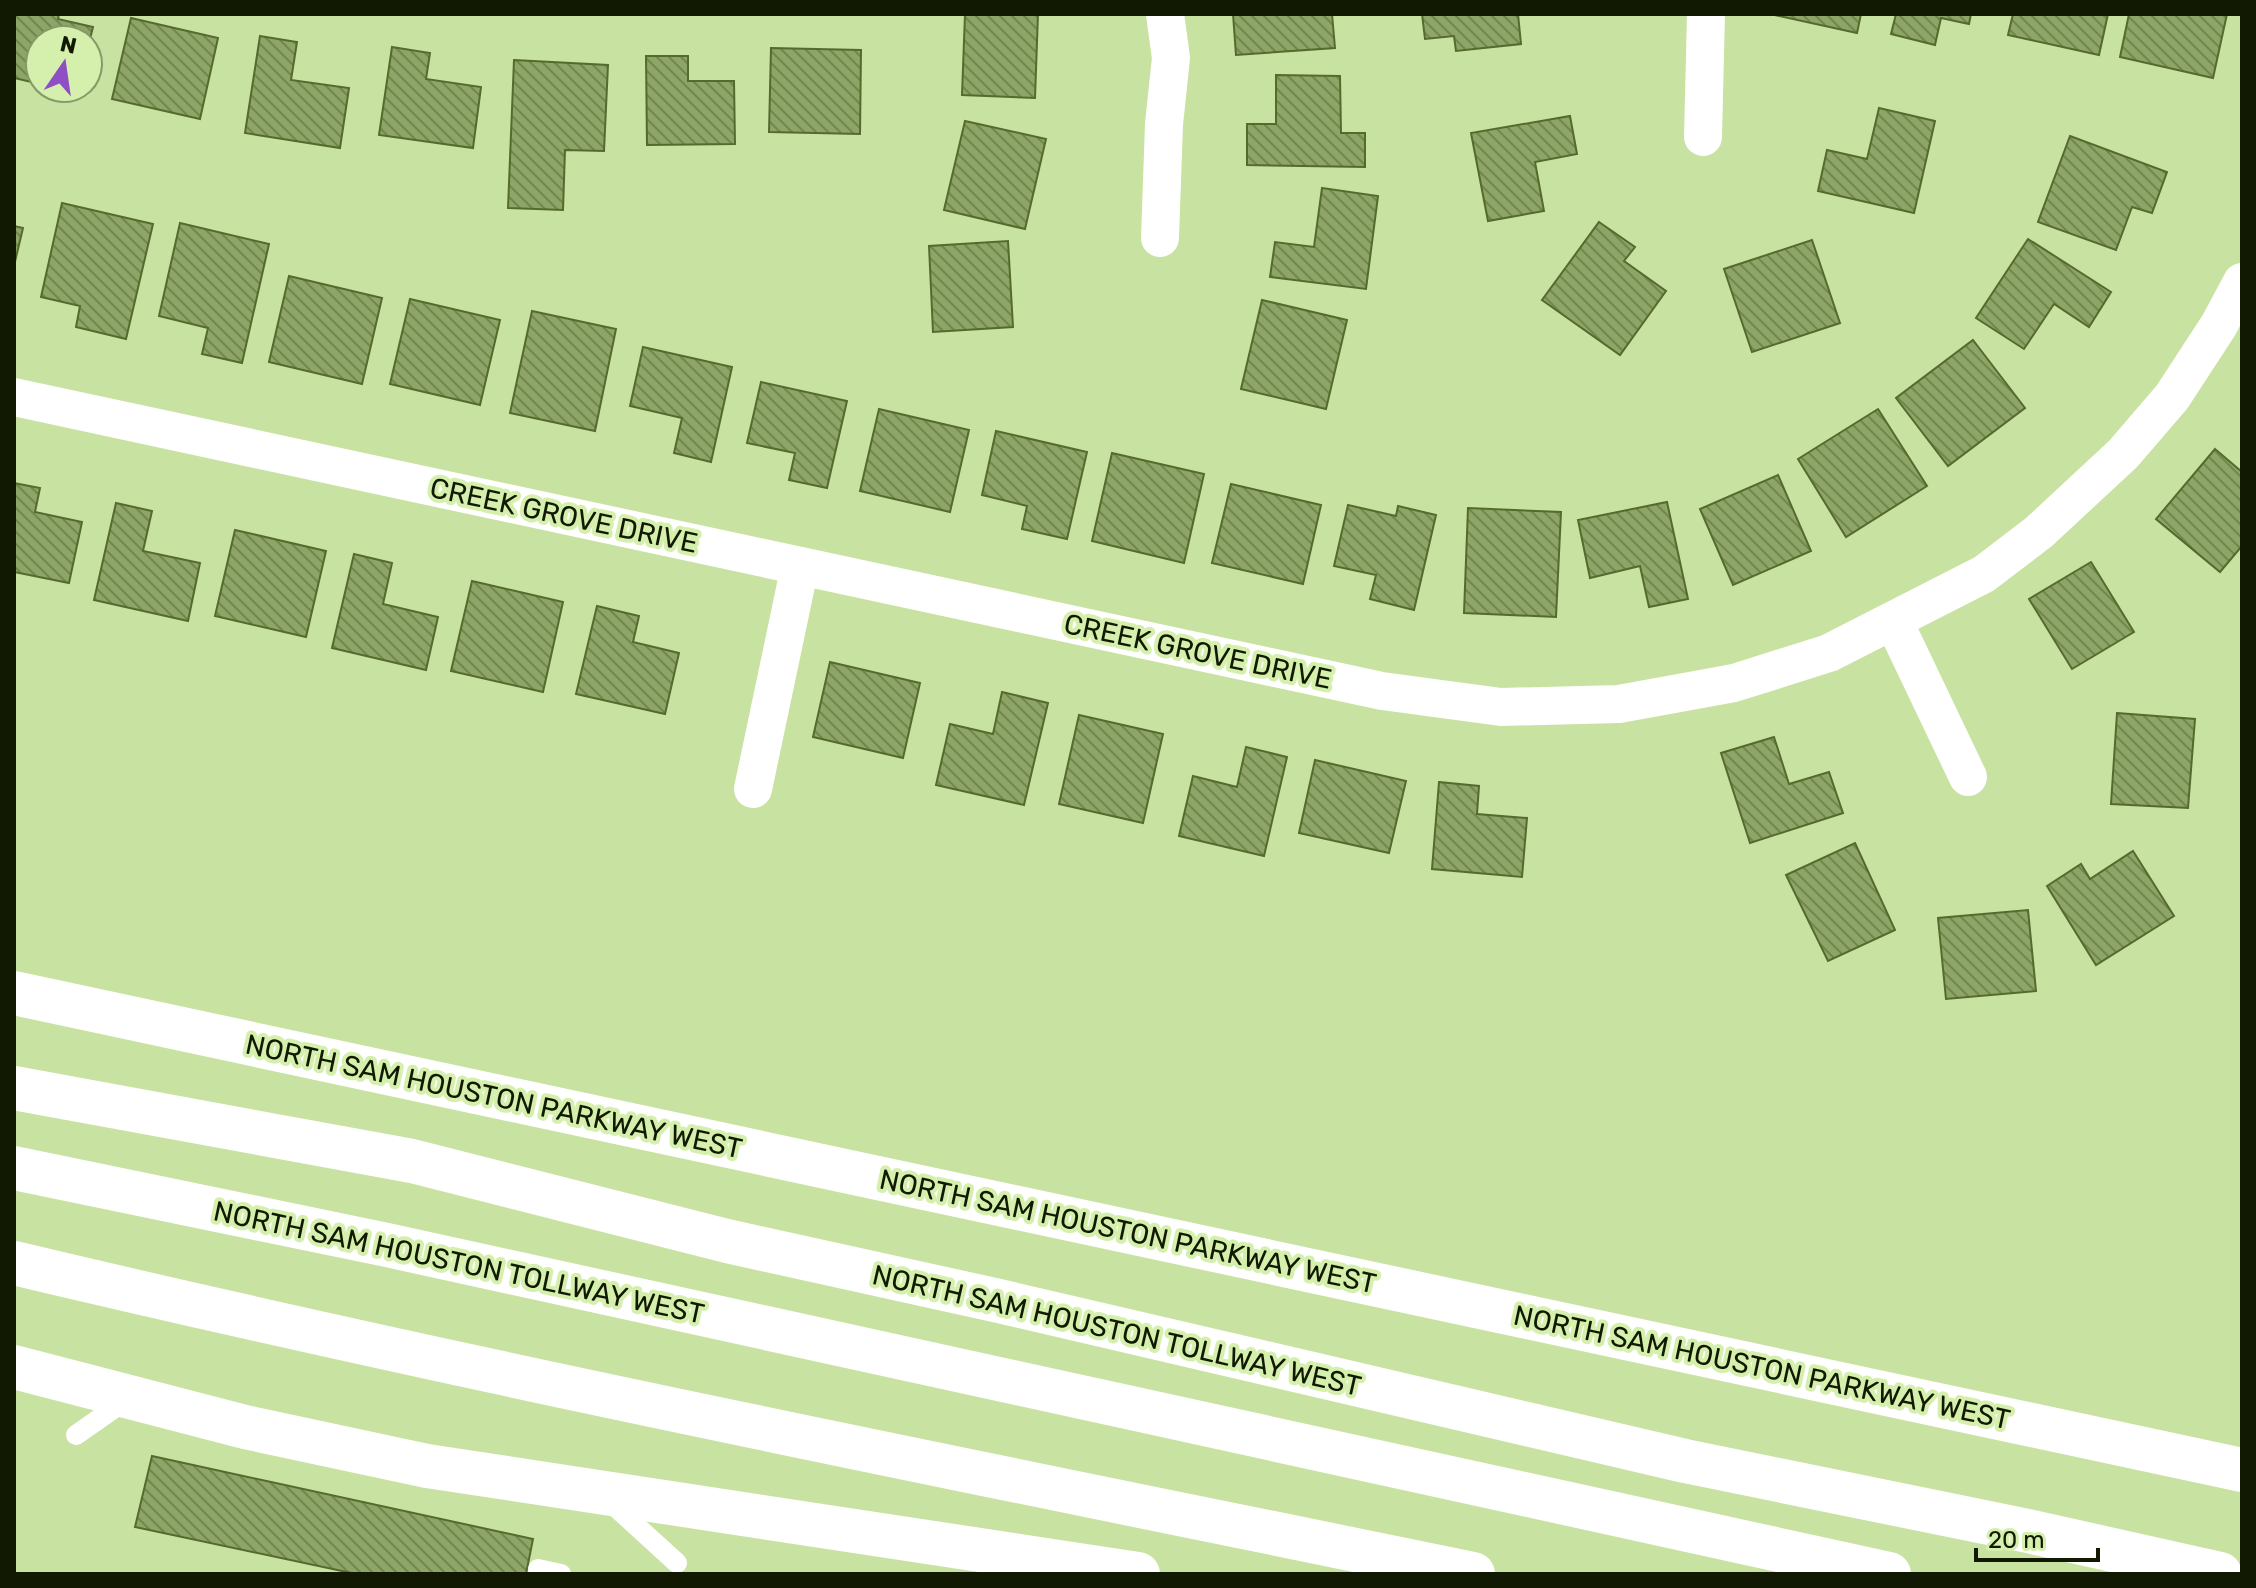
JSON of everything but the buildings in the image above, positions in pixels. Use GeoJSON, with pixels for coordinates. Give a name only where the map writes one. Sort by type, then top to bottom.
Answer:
{"type":"FeatureCollection","features":[{"type":"Feature","properties":{"kind":"main road","name":"NORTH SAM HOUSTON PARKWAY WEST"},"geometry":{"type":"LineString","coordinates":[[14,993],[2242,1470]]}},
{"type":"Feature","properties":{"kind":"main road","name":"NORTH SAM HOUSTON TOLLWAY WEST"},"geometry":{"type":"LineString","coordinates":[[14,1088],[412,1161],[727,1241],[1670,1457],[2220,1574]]}},
{"type":"Feature","properties":{"kind":"main road","name":"NORTH SAM HOUSTON TOLLWAY WEST"},"geometry":{"type":"LineString","coordinates":[[14,1168],[434,1255],[1889,1574]]}},
{"type":"Feature","properties":{"kind":"main road"},"geometry":{"type":"LineString","coordinates":[[14,1263],[254,1320],[587,1393],[1473,1574]]}},
{"type":"Feature","properties":{"kind":"main road"},"geometry":{"type":"LineString","coordinates":[[14,1367],[245,1427],[427,1466],[1138,1574]]}},
{"type":"Feature","properties":{"kind":"street"},"geometry":{"type":"LineString","coordinates":[[1160,238],[1164,124],[1171,58],[1165,14]]}},
{"type":"Feature","properties":{"kind":"street"},"geometry":{"type":"LineString","coordinates":[[1703,137],[1706,14]]}},
{"type":"Feature","properties":{"kind":"street","name":"CREEK GROVE DRIVE"},"geometry":{"type":"LineString","coordinates":[[14,397],[1382,691],[1501,707],[1619,704],[1734,683],[1829,653],[1984,574],[2039,532],[2123,454],[2172,397],[2219,325],[2242,282]]}},
{"type":"Feature","properties":{"kind":"street"},"geometry":{"type":"LineString","coordinates":[[753,789],[800,566]]}},
{"type":"Feature","properties":{"kind":"street"},"geometry":{"type":"LineString","coordinates":[[1894,622],[1968,777]]}},
{"type":"Feature","properties":{"kind":"lane"},"geometry":{"type":"LineString","coordinates":[[76,1435],[130,1397]]}},
{"type":"Feature","properties":{"kind":"lane"},"geometry":{"type":"LineString","coordinates":[[600,1493],[677,1563]]}},
{"type":"Feature","properties":{"kind":"lane"},"geometry":{"type":"LineString","coordinates":[[538,1569],[561,1574]]}}]}
